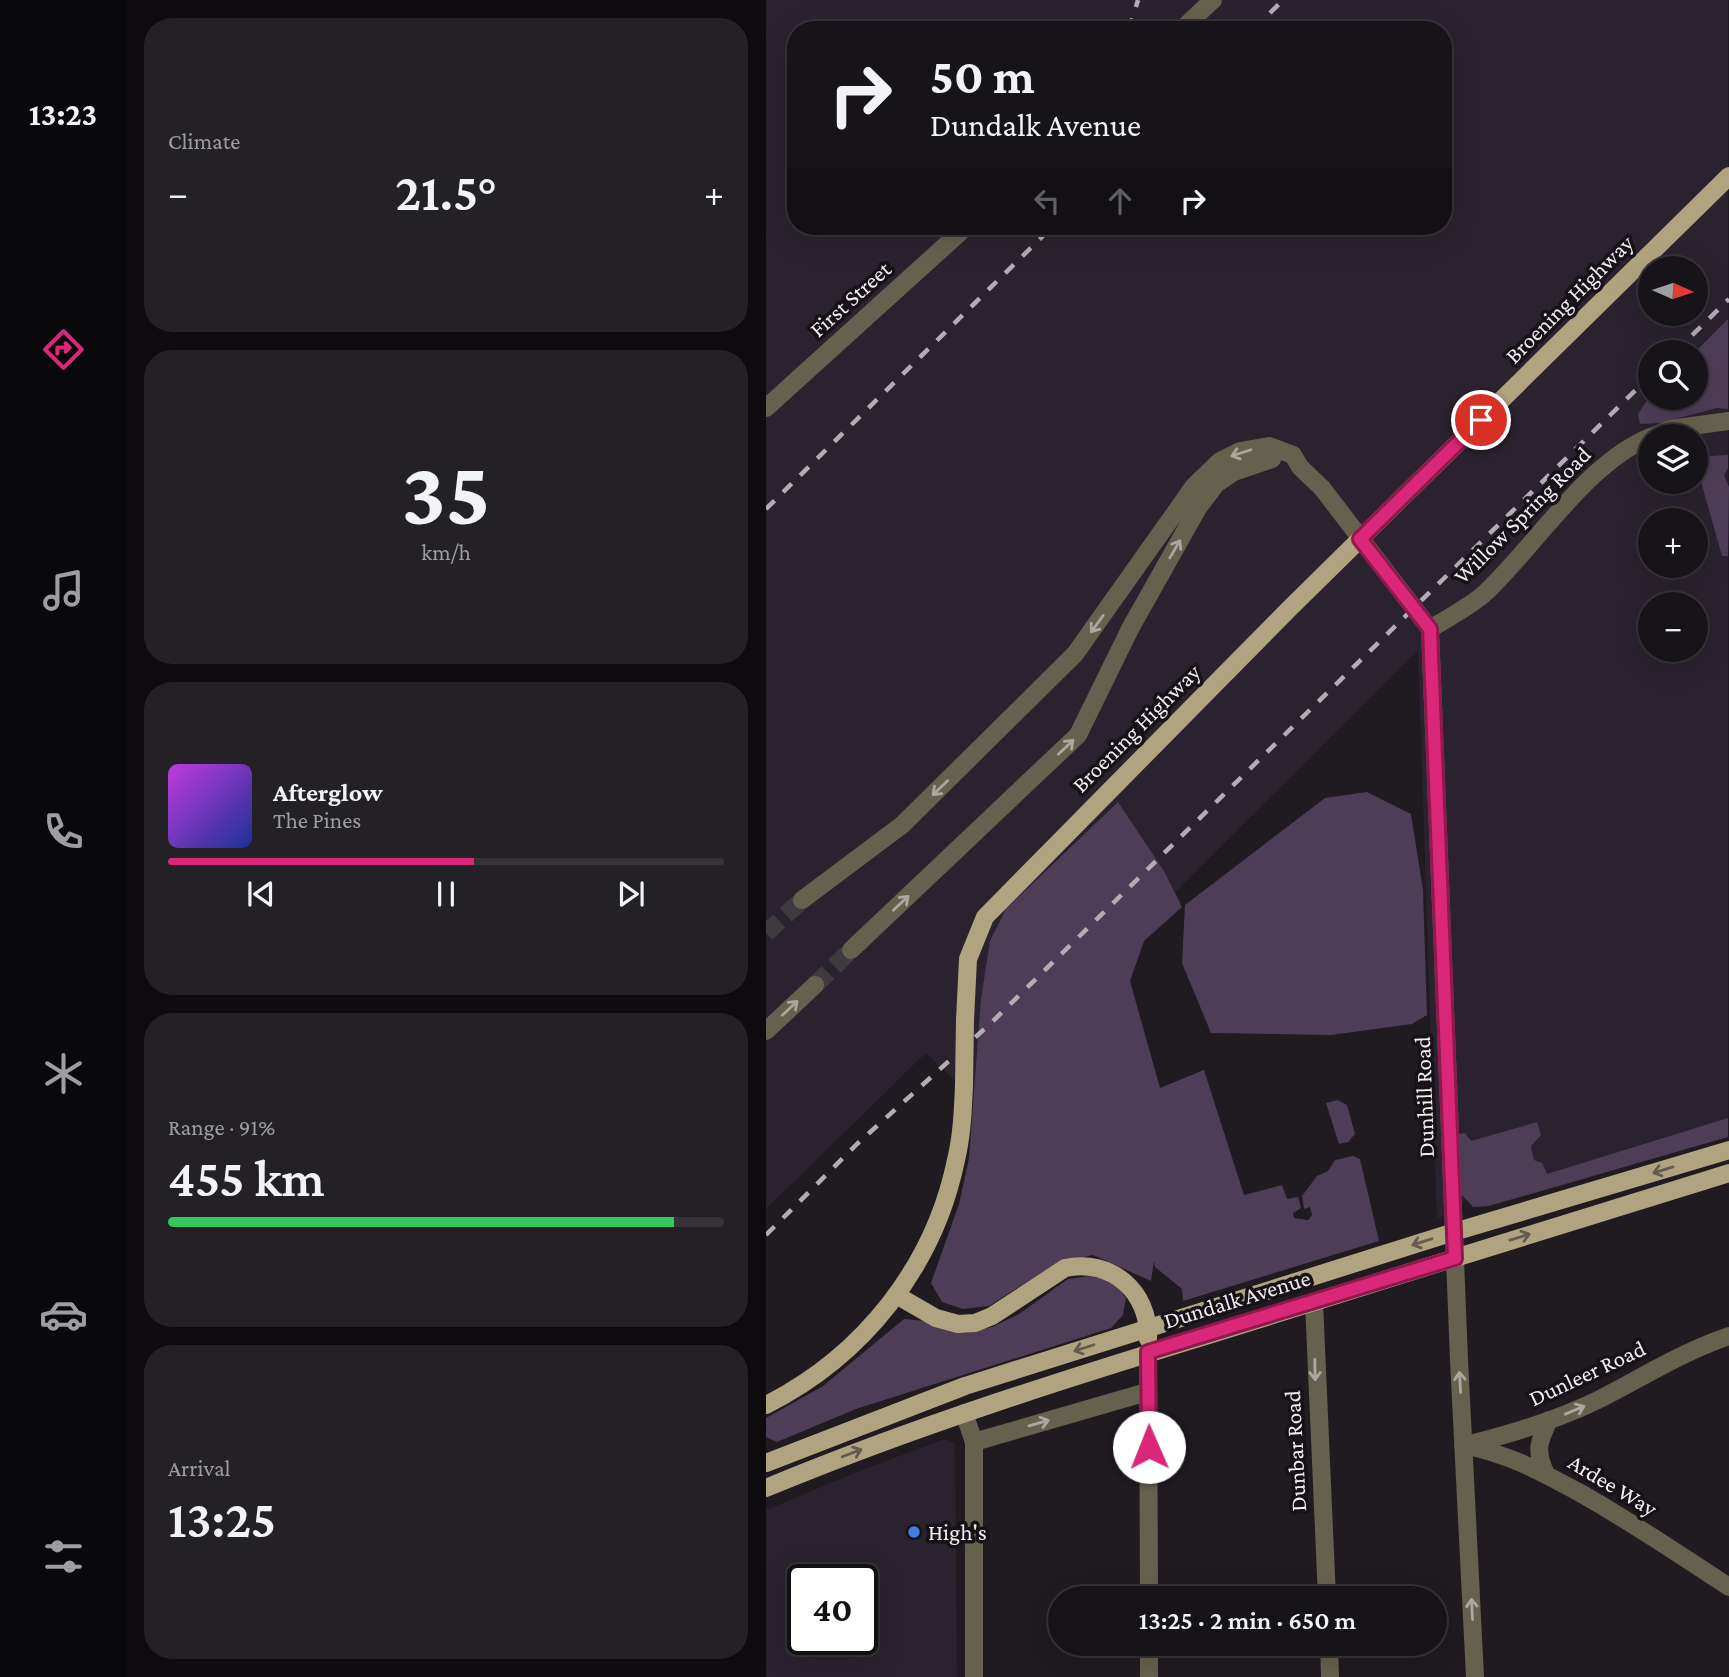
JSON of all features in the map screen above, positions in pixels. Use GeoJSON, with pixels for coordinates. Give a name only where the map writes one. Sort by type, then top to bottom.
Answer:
{"type":"FeatureCollection","features":[{"type":"Feature","properties":{"kind":"main road","name":"Broening Highway"},"geometry":{"type":"LineString","coordinates":[[766,1405],[814,1377],[868,1331],[898,1296],[924,1251],[949,1189],[956,1160],[964,1085],[968,958],[985,917],[1360,539],[1728,176]]}},
{"type":"Feature","properties":{"kind":"main road","name":"Dundalk Avenue"},"geometry":{"type":"LineString","coordinates":[[766,1463],[965,1386],[1454,1232],[1728,1150]]}},
{"type":"Feature","properties":{"kind":"main road","name":"Dundalk Avenue"},"geometry":{"type":"LineString","coordinates":[[766,1488],[964,1413],[1148,1352],[1728,1173]]}},
{"type":"Feature","properties":{"kind":"main road"},"geometry":{"type":"LineString","coordinates":[[898,1296],[936,1318],[958,1324],[975,1324],[992,1316],[1065,1268],[1078,1265],[1101,1268],[1131,1285],[1142,1303],[1149,1327],[1148,1352]]}},
{"type":"Feature","properties":{"kind":"main road"},"geometry":{"type":"LineString","coordinates":[[808,1446],[817,1467]]}},
{"type":"Feature","properties":{"kind":"street"},"geometry":{"type":"LineString","coordinates":[[1191,21],[1213,0]]}},
{"type":"Feature","properties":{"kind":"street","name":"First Street"},"geometry":{"type":"LineString","coordinates":[[766,408],[957,235]]}},
{"type":"Feature","properties":{"kind":"street","name":"Willow Spring Road"},"geometry":{"type":"LineString","coordinates":[[1708,424],[1728,422]]}},
{"type":"Feature","properties":{"kind":"street","name":"Willow Spring Road"},"geometry":{"type":"LineString","coordinates":[[1430,629],[1482,596],[1601,468],[1625,449],[1638,443]]}},
{"type":"Feature","properties":{"kind":"street"},"geometry":{"type":"LineString","coordinates":[[802,900],[901,825],[1075,654],[1194,486],[1220,461],[1240,451],[1269,446],[1293,455],[1300,467],[1322,488],[1430,629]]}},
{"type":"Feature","properties":{"kind":"street"},"geometry":{"type":"LineString","coordinates":[[851,950],[1078,736],[1131,627],[1198,508],[1216,484],[1234,472],[1272,459]]}},
{"type":"Feature","properties":{"kind":"street","name":"Dunhill Road"},"geometry":{"type":"LineString","coordinates":[[1430,629],[1475,1677]]}},
{"type":"Feature","properties":{"kind":"street"},"geometry":{"type":"LineString","coordinates":[[766,1031],[815,985]]}},
{"type":"Feature","properties":{"kind":"street","name":"Dunbar Road"},"geometry":{"type":"LineString","coordinates":[[1314,1301],[1326,1586]]}},
{"type":"Feature","properties":{"kind":"street","name":"Dunleer Road"},"geometry":{"type":"LineString","coordinates":[[1463,1446],[1549,1420],[1597,1400],[1657,1367],[1728,1336]]}},
{"type":"Feature","properties":{"kind":"street"},"geometry":{"type":"LineString","coordinates":[[1148,1352],[1149,1586]]}},
{"type":"Feature","properties":{"kind":"street"},"geometry":{"type":"LineString","coordinates":[[974,1442],[1147,1392]]}},
{"type":"Feature","properties":{"kind":"street"},"geometry":{"type":"LineString","coordinates":[[964,1413],[974,1442],[974,1677]]}},
{"type":"Feature","properties":{"kind":"street"},"geometry":{"type":"LineString","coordinates":[[1545,1472],[1538,1456],[1540,1439],[1549,1420]]}},
{"type":"Feature","properties":{"kind":"street","name":"Ardee Way"},"geometry":{"type":"LineString","coordinates":[[1463,1446],[1487,1450],[1545,1472],[1619,1515],[1728,1587]]}},
{"type":"Feature","properties":{"kind":"street"},"geometry":{"type":"LineString","coordinates":[[1149,1656],[1149,1677]]}},
{"type":"Feature","properties":{"kind":"street"},"geometry":{"type":"LineString","coordinates":[[1329,1656],[1330,1677]]}},
{"type":"Feature","properties":{"kind":"shaded area"},"geometry":{"type":"Polygon","coordinates":[[[766,0],[1728,0],[1728,1122],[1467,1199],[1437,1220],[1418,650],[1109,958],[1153,1268],[926,1053],[766,1209],[766,0]]]}},
{"type":"Feature","properties":{"kind":"shaded area"},"geometry":{"type":"Polygon","coordinates":[[[1728,319],[1728,409],[1717,408],[1660,423],[1640,424],[1638,414],[1641,410],[1708,410],[1707,340],[1728,319]]]}},
{"type":"Feature","properties":{"kind":"shaded area"},"geometry":{"type":"Polygon","coordinates":[[[1728,455],[1728,469],[1724,475],[1729,487],[1728,556],[1722,556],[1704,494],[1708,494],[1710,456],[1728,455]]]}},
{"type":"Feature","properties":{"kind":"shaded area"},"geometry":{"type":"Polygon","coordinates":[[[1367,792],[1411,814],[1423,890],[1427,1015],[1412,1024],[1331,1035],[1211,1033],[1182,963],[1185,905],[1325,798],[1367,792]]]}},
{"type":"Feature","properties":{"kind":"shaded area"},"geometry":{"type":"Polygon","coordinates":[[[1118,802],[1164,871],[1182,907],[1144,941],[1130,981],[1160,1088],[1204,1070],[1244,1195],[1282,1185],[1287,1199],[1298,1197],[1301,1208],[1293,1213],[1294,1218],[1308,1220],[1312,1215],[1310,1207],[1304,1209],[1302,1196],[1317,1176],[1328,1171],[1335,1160],[1353,1156],[1360,1159],[1379,1241],[1183,1301],[1182,1289],[1155,1267],[1154,1261],[1151,1281],[1093,1255],[1055,1264],[989,1306],[963,1309],[942,1302],[931,1283],[959,1204],[969,1158],[981,999],[990,941],[1006,909],[1118,802]]]}},
{"type":"Feature","properties":{"kind":"shaded area"},"geometry":{"type":"Polygon","coordinates":[[[1338,1100],[1347,1105],[1355,1134],[1348,1142],[1339,1144],[1326,1103],[1338,1100]]]}},
{"type":"Feature","properties":{"kind":"shaded area"},"geometry":{"type":"Polygon","coordinates":[[[1728,1118],[1728,1137],[1489,1206],[1473,1207],[1460,1193],[1459,1134],[1465,1133],[1471,1141],[1537,1122],[1541,1135],[1531,1146],[1534,1160],[1542,1163],[1547,1174],[1728,1118]]]}},
{"type":"Feature","properties":{"kind":"shaded area"},"geometry":{"type":"Polygon","coordinates":[[[1089,1276],[1113,1281],[1126,1298],[1123,1315],[1111,1328],[856,1409],[777,1442],[766,1437],[766,1418],[823,1386],[904,1319],[925,1321],[966,1333],[992,1327],[1019,1314],[1068,1279],[1089,1276]]]}},
{"type":"Feature","properties":{"kind":"shaded area"},"geometry":{"type":"Polygon","coordinates":[[[945,1439],[955,1443],[957,1677],[766,1677],[766,1510],[945,1439]]]}},
{"type":"Feature","properties":{"kind":"tunnel"},"geometry":{"type":"LineString","coordinates":[[766,933],[802,900]]}},
{"type":"Feature","properties":{"kind":"tunnel"},"geometry":{"type":"LineString","coordinates":[[815,985],[851,950]]}},
{"type":"Feature","properties":{"kind":"railway"},"geometry":{"type":"LineString","coordinates":[[1132,21],[1138,0]]}},
{"type":"Feature","properties":{"kind":"railway"},"geometry":{"type":"LineString","coordinates":[[1262,21],[1283,0]]}},
{"type":"Feature","properties":{"kind":"railway"},"geometry":{"type":"LineString","coordinates":[[766,509],[1044,235]]}},
{"type":"Feature","properties":{"kind":"railway"},"geometry":{"type":"LineString","coordinates":[[1687,340],[1729,299]]}},
{"type":"Feature","properties":{"kind":"railway"},"geometry":{"type":"LineString","coordinates":[[766,1235],[857,1144],[990,1024],[1638,388]]}},
{"type":"Feature","properties":{"kind":"place","name":"High's"},"geometry":{"type":"Point","coordinates":[914,1532]}},
{"type":"Feature","properties":{"kind":"route"},"geometry":{"type":"LineString","coordinates":[[1149,1447],[1148,1352],[1455,1258],[1430,629],[1360,539],[1481,420]]}}]}
